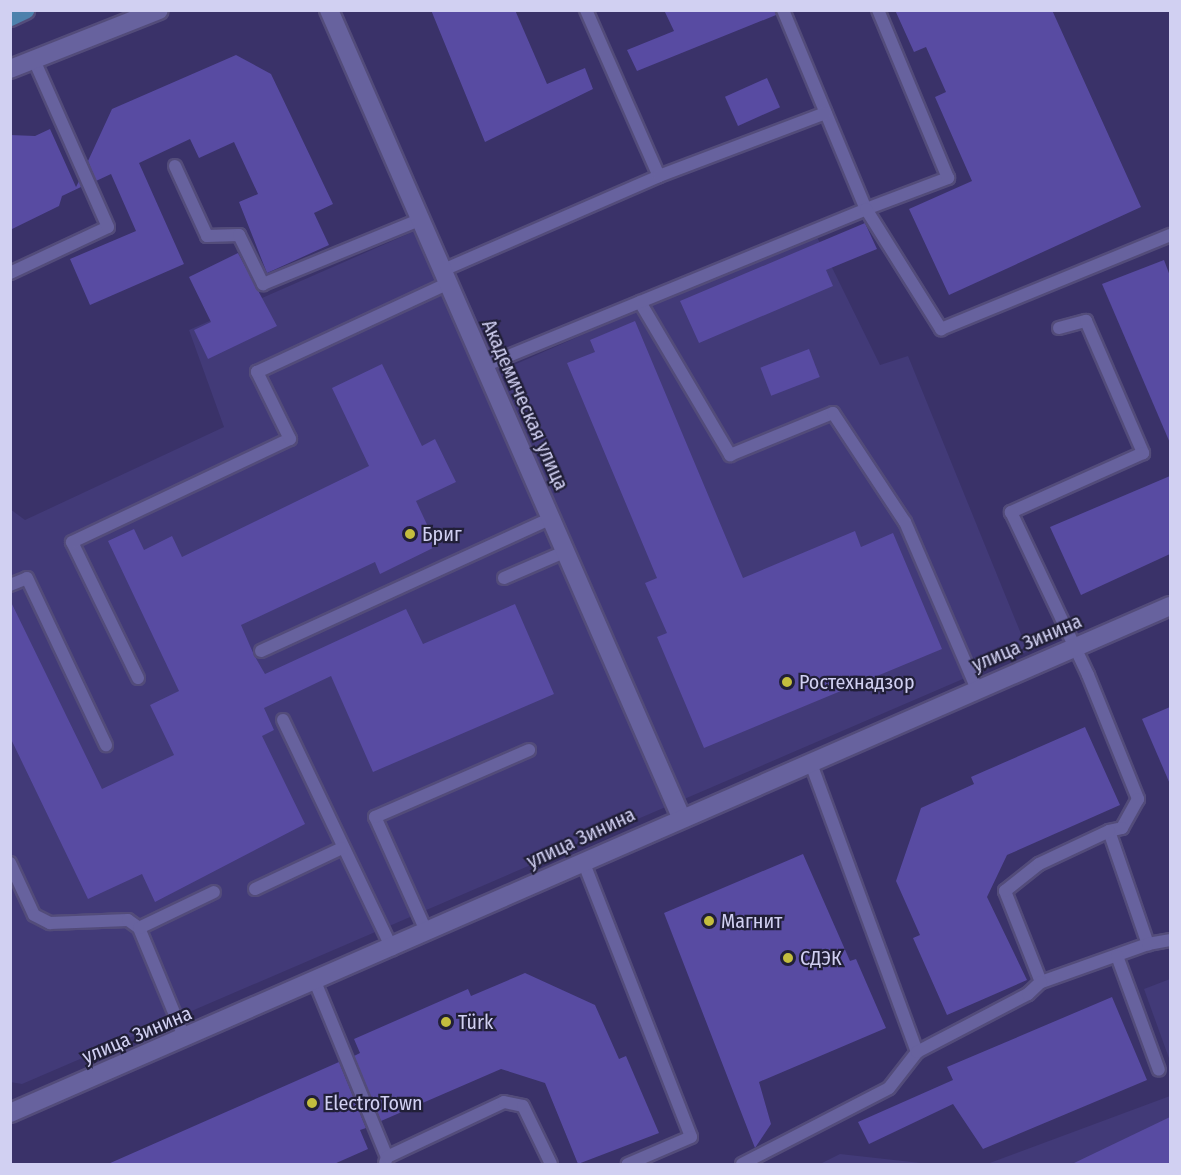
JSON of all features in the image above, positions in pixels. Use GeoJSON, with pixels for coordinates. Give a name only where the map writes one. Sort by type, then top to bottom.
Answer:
{"type":"FeatureCollection","features":[{"type":"Feature","properties":{"kind":"main road"},"geometry":{"type":"LineString","coordinates":[[10,17],[25,10]]}},
{"type":"Feature","properties":{"kind":"street"},"geometry":{"type":"LineString","coordinates":[[10,69],[159,10]]}},
{"type":"Feature","properties":{"kind":"street","name":"Академическая улица"},"geometry":{"type":"LineString","coordinates":[[329,10],[681,817]]}},
{"type":"Feature","properties":{"kind":"street","name":"улица Зинина"},"geometry":{"type":"LineString","coordinates":[[10,1113],[316,984],[681,817],[1170,606]]}},
{"type":"Feature","properties":{"kind":"lane"},"geometry":{"type":"LineString","coordinates":[[586,10],[659,176]]}},
{"type":"Feature","properties":{"kind":"lane"},"geometry":{"type":"LineString","coordinates":[[783,10],[866,209],[941,329],[1170,235]]}},
{"type":"Feature","properties":{"kind":"lane"},"geometry":{"type":"LineString","coordinates":[[484,366],[866,209],[948,178],[878,10]]}},
{"type":"Feature","properties":{"kind":"lane"},"geometry":{"type":"LineString","coordinates":[[10,273],[108,227],[34,60]]}},
{"type":"Feature","properties":{"kind":"lane"},"geometry":{"type":"LineString","coordinates":[[138,678],[72,542],[290,439],[257,372],[444,278],[659,176],[825,113]]}},
{"type":"Feature","properties":{"kind":"lane"},"geometry":{"type":"LineString","coordinates":[[175,166],[207,236],[239,235],[263,284],[419,220]]}},
{"type":"Feature","properties":{"kind":"lane"},"geometry":{"type":"LineString","coordinates":[[640,302],[730,455],[833,413],[905,522],[978,689]]}},
{"type":"Feature","properties":{"kind":"lane"},"geometry":{"type":"LineString","coordinates":[[1041,982],[1005,891],[1039,864],[1109,831],[1122,828],[1138,800],[1074,648],[1011,512],[1143,453],[1086,321],[1059,328]]}},
{"type":"Feature","properties":{"kind":"lane"},"geometry":{"type":"LineString","coordinates":[[261,651],[551,518]]}},
{"type":"Feature","properties":{"kind":"lane"},"geometry":{"type":"LineString","coordinates":[[504,578],[566,551]]}},
{"type":"Feature","properties":{"kind":"lane"},"geometry":{"type":"LineString","coordinates":[[10,585],[27,578],[106,745]]}},
{"type":"Feature","properties":{"kind":"lane"},"geometry":{"type":"LineString","coordinates":[[283,720],[392,949]]}},
{"type":"Feature","properties":{"kind":"lane"},"geometry":{"type":"LineString","coordinates":[[427,933],[375,817],[529,750]]}},
{"type":"Feature","properties":{"kind":"lane"},"geometry":{"type":"LineString","coordinates":[[810,761],[917,1052]]}},
{"type":"Feature","properties":{"kind":"lane"},"geometry":{"type":"LineString","coordinates":[[1109,831],[1148,944]]}},
{"type":"Feature","properties":{"kind":"lane"},"geometry":{"type":"LineString","coordinates":[[255,890],[342,848]]}},
{"type":"Feature","properties":{"kind":"lane"},"geometry":{"type":"LineString","coordinates":[[583,861],[691,1137],[628,1164]]}},
{"type":"Feature","properties":{"kind":"lane"},"geometry":{"type":"LineString","coordinates":[[10,863],[34,915],[50,923],[128,920],[139,928],[184,1039]]}},
{"type":"Feature","properties":{"kind":"lane"},"geometry":{"type":"LineString","coordinates":[[139,928],[214,892]]}},
{"type":"Feature","properties":{"kind":"lane"},"geometry":{"type":"LineString","coordinates":[[742,1164],[889,1088],[917,1052],[1028,994],[1041,982],[1148,944],[1170,940]]}},
{"type":"Feature","properties":{"kind":"lane"},"geometry":{"type":"LineString","coordinates":[[1117,956],[1159,1070]]}},
{"type":"Feature","properties":{"kind":"lane"},"geometry":{"type":"LineString","coordinates":[[316,984],[386,1161],[504,1102],[524,1106],[551,1164]]}},
{"type":"Feature","properties":{"kind":"shaded area"},"geometry":{"type":"Polygon","coordinates":[[[433,223],[500,371],[815,233],[880,365],[908,356],[1028,651],[22,1084],[10,1082],[10,509],[25,520],[224,427],[189,330],[433,223]]]}},
{"type":"Feature","properties":{"kind":"shaded area"},"geometry":{"type":"Polygon","coordinates":[[[1170,979],[1170,1061],[1144,989],[1170,979]]]}},
{"type":"Feature","properties":{"kind":"shaded area"},"geometry":{"type":"Polygon","coordinates":[[[1170,1096],[1170,1164],[987,1164],[1170,1096]]]}},
{"type":"Feature","properties":{"kind":"shaded area"},"geometry":{"type":"Polygon","coordinates":[[[840,1154],[930,1164],[820,1164],[840,1154]]]}},
{"type":"Feature","properties":{"kind":"building"},"geometry":{"type":"Polygon","coordinates":[[[431,10],[515,10],[547,84],[585,68],[593,89],[485,142],[431,10]]]}},
{"type":"Feature","properties":{"kind":"building"},"geometry":{"type":"Polygon","coordinates":[[[664,10],[775,10],[776,15],[637,71],[627,50],[674,31],[664,10]]]}},
{"type":"Feature","properties":{"kind":"building"},"geometry":{"type":"Polygon","coordinates":[[[895,10],[1052,10],[1141,207],[949,295],[909,209],[972,181],[935,97],[946,92],[926,47],[914,52],[895,10]]]}},
{"type":"Feature","properties":{"kind":"building"},"geometry":{"type":"Polygon","coordinates":[[[236,55],[271,74],[333,204],[314,213],[329,245],[267,273],[239,202],[258,194],[234,142],[199,158],[190,139],[139,163],[184,264],[90,305],[70,259],[136,231],[111,174],[96,181],[88,161],[112,109],[236,55]]]}},
{"type":"Feature","properties":{"kind":"building"},"geometry":{"type":"Polygon","coordinates":[[[767,78],[780,107],[738,126],[725,97],[767,78]]]}},
{"type":"Feature","properties":{"kind":"building"},"geometry":{"type":"Polygon","coordinates":[[[50,129],[76,187],[79,181],[81,187],[62,196],[59,206],[10,230],[10,135],[35,136],[50,129]]]}},
{"type":"Feature","properties":{"kind":"building"},"geometry":{"type":"Polygon","coordinates":[[[865,223],[877,249],[826,270],[833,286],[699,343],[680,301],[865,223]]]}},
{"type":"Feature","properties":{"kind":"building"},"geometry":{"type":"Polygon","coordinates":[[[238,253],[277,326],[208,359],[194,330],[211,322],[189,277],[238,253]]]}},
{"type":"Feature","properties":{"kind":"building"},"geometry":{"type":"Polygon","coordinates":[[[1164,260],[1170,276],[1170,443],[1102,284],[1164,260]]]}},
{"type":"Feature","properties":{"kind":"building"},"geometry":{"type":"Polygon","coordinates":[[[635,321],[743,578],[855,531],[861,547],[893,533],[942,649],[704,748],[657,637],[667,633],[645,583],[657,578],[567,363],[595,352],[590,340],[635,321]]]}},
{"type":"Feature","properties":{"kind":"building"},"geometry":{"type":"Polygon","coordinates":[[[809,349],[820,377],[771,396],[760,368],[809,349]]]}},
{"type":"Feature","properties":{"kind":"building"},"geometry":{"type":"Polygon","coordinates":[[[382,364],[422,446],[435,439],[456,482],[416,501],[437,546],[380,574],[375,562],[241,625],[254,655],[265,674],[406,609],[423,644],[515,604],[554,694],[373,772],[331,676],[264,708],[274,730],[262,736],[305,824],[155,902],[142,874],[88,899],[10,737],[10,600],[102,789],[174,755],[150,705],[179,691],[108,541],[134,529],[144,550],[172,536],[182,557],[369,466],[332,388],[382,364]]]}},
{"type":"Feature","properties":{"kind":"building"},"geometry":{"type":"Polygon","coordinates":[[[1170,476],[1170,554],[1081,595],[1050,527],[1170,476]]]}},
{"type":"Feature","properties":{"kind":"building"},"geometry":{"type":"Polygon","coordinates":[[[1170,707],[1170,784],[1142,719],[1170,707]]]}},
{"type":"Feature","properties":{"kind":"building"},"geometry":{"type":"Polygon","coordinates":[[[1085,727],[1120,805],[1007,855],[987,897],[1027,980],[947,1015],[913,938],[920,935],[896,881],[921,808],[974,784],[971,777],[1085,727]]]}},
{"type":"Feature","properties":{"kind":"building"},"geometry":{"type":"Polygon","coordinates":[[[803,854],[850,961],[856,959],[886,1028],[759,1082],[771,1124],[755,1148],[664,913],[803,854]]]}},
{"type":"Feature","properties":{"kind":"building"},"geometry":{"type":"Polygon","coordinates":[[[525,973],[595,1005],[619,1059],[626,1056],[659,1133],[578,1164],[545,1083],[501,1069],[381,1121],[354,1056],[360,1053],[354,1039],[468,989],[471,996],[525,973]]]}},
{"type":"Feature","properties":{"kind":"building"},"geometry":{"type":"Polygon","coordinates":[[[1112,997],[1147,1080],[983,1149],[953,1104],[869,1144],[858,1122],[953,1080],[947,1067],[1112,997]]]}},
{"type":"Feature","properties":{"kind":"building"},"geometry":{"type":"Polygon","coordinates":[[[339,1062],[366,1128],[360,1130],[368,1149],[334,1164],[108,1164],[339,1062]]]}},
{"type":"Feature","properties":{"kind":"building"},"geometry":{"type":"Polygon","coordinates":[[[1170,1117],[1170,1164],[1072,1164],[1170,1117]]]}},
{"type":"Feature","properties":{"kind":"place","name":"Бриг"},"geometry":{"type":"Point","coordinates":[410,534]}},
{"type":"Feature","properties":{"kind":"place","name":"Ростехнадзор"},"geometry":{"type":"Point","coordinates":[787,682]}},
{"type":"Feature","properties":{"kind":"place","name":"Магнит"},"geometry":{"type":"Point","coordinates":[709,921]}},
{"type":"Feature","properties":{"kind":"place","name":"СДЭК"},"geometry":{"type":"Point","coordinates":[788,958]}},
{"type":"Feature","properties":{"kind":"place","name":"Türk"},"geometry":{"type":"Point","coordinates":[446,1022]}},
{"type":"Feature","properties":{"kind":"place","name":"ElectroTown"},"geometry":{"type":"Point","coordinates":[312,1103]}}]}
